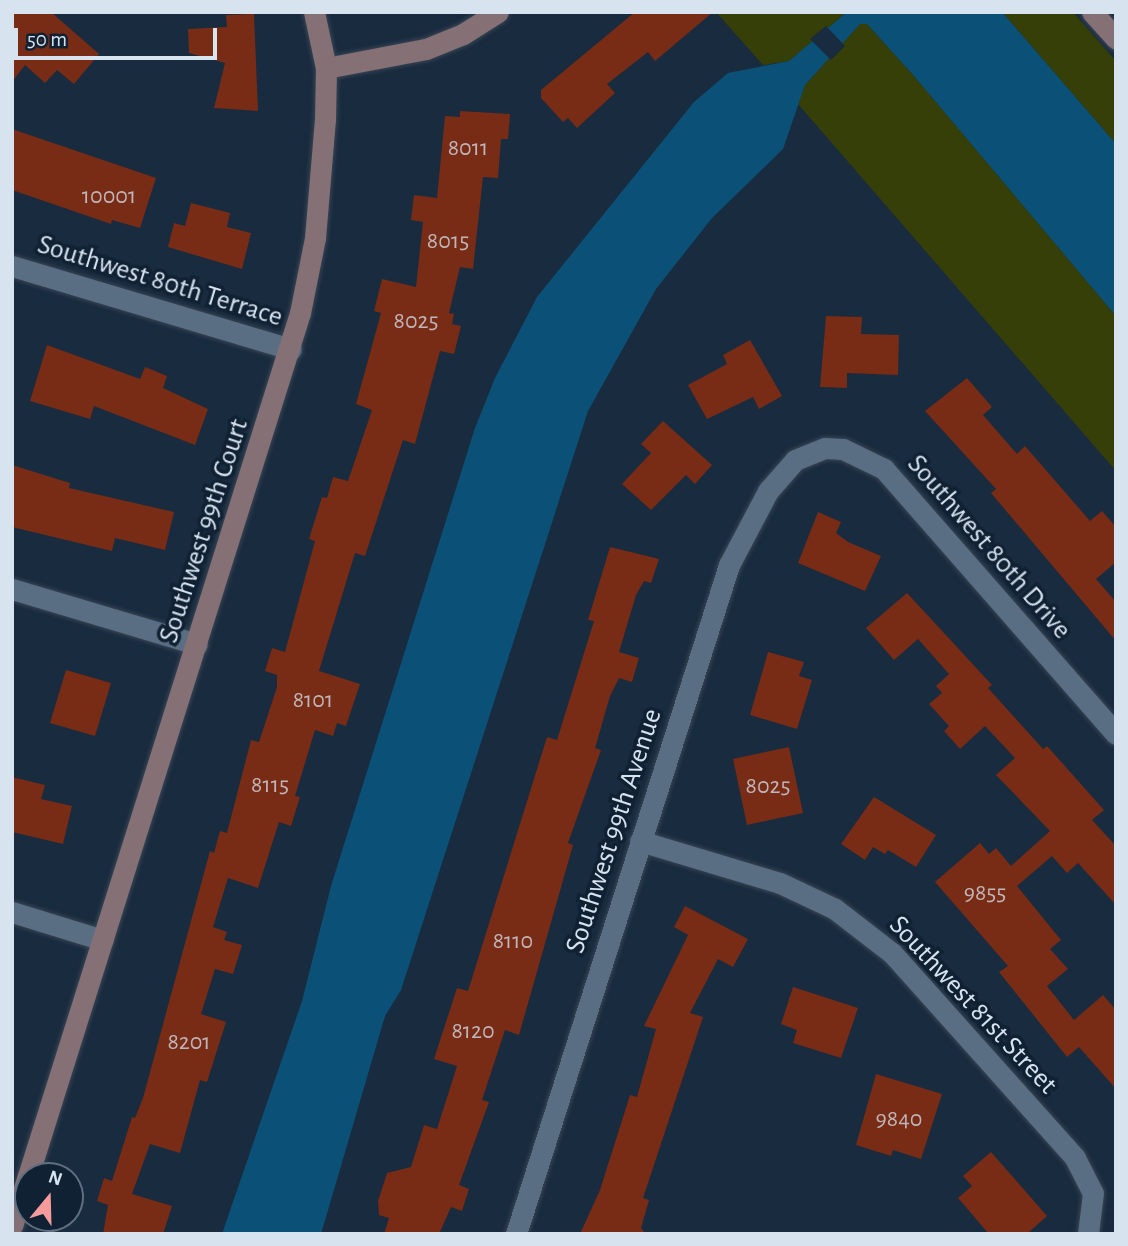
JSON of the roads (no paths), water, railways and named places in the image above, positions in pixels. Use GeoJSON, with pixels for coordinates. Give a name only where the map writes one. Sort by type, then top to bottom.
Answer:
{"type":"FeatureCollection","features":[{"type":"Feature","properties":{"kind":"street","name":"Southwest 99th Court"},"geometry":{"type":"LineString","coordinates":[[32,1162],[291,349],[315,238],[326,68],[314,12]]}},
{"type":"Feature","properties":{"kind":"street"},"geometry":{"type":"LineString","coordinates":[[326,68],[426,49],[463,34],[498,12]]}},
{"type":"Feature","properties":{"kind":"street"},"geometry":{"type":"LineString","coordinates":[[1092,12],[1116,40]]}},
{"type":"Feature","properties":{"kind":"street","name":"Southwest 80th Terrace"},"geometry":{"type":"LineString","coordinates":[[12,266],[291,349]]}},
{"type":"Feature","properties":{"kind":"street","name":"Southwest 80th Drive"},"geometry":{"type":"LineString","coordinates":[[795,460],[825,448],[843,449],[884,469],[1116,734]]}},
{"type":"Feature","properties":{"kind":"street","name":"Southwest 99th Avenue"},"geometry":{"type":"LineString","coordinates":[[516,1234],[729,565],[768,491],[795,460]]}},
{"type":"Feature","properties":{"kind":"street"},"geometry":{"type":"LineString","coordinates":[[12,589],[197,644]]}},
{"type":"Feature","properties":{"kind":"street","name":"Southwest 81st Street"},"geometry":{"type":"LineString","coordinates":[[640,841],[780,883],[864,929],[930,993],[1087,1177],[1094,1207],[1088,1234]]}},
{"type":"Feature","properties":{"kind":"street"},"geometry":{"type":"LineString","coordinates":[[12,912],[103,940]]}},
{"type":"Feature","properties":{"kind":"water"},"geometry":{"type":"Polygon","coordinates":[[[847,12],[1002,12],[1116,144],[1116,316],[914,76],[867,24],[860,24],[805,85],[783,149],[712,218],[656,289],[588,411],[401,990],[385,1016],[321,1234],[222,1234],[302,1001],[331,886],[475,428],[495,378],[537,297],[694,102],[728,73],[789,61],[847,12]]]}}]}
